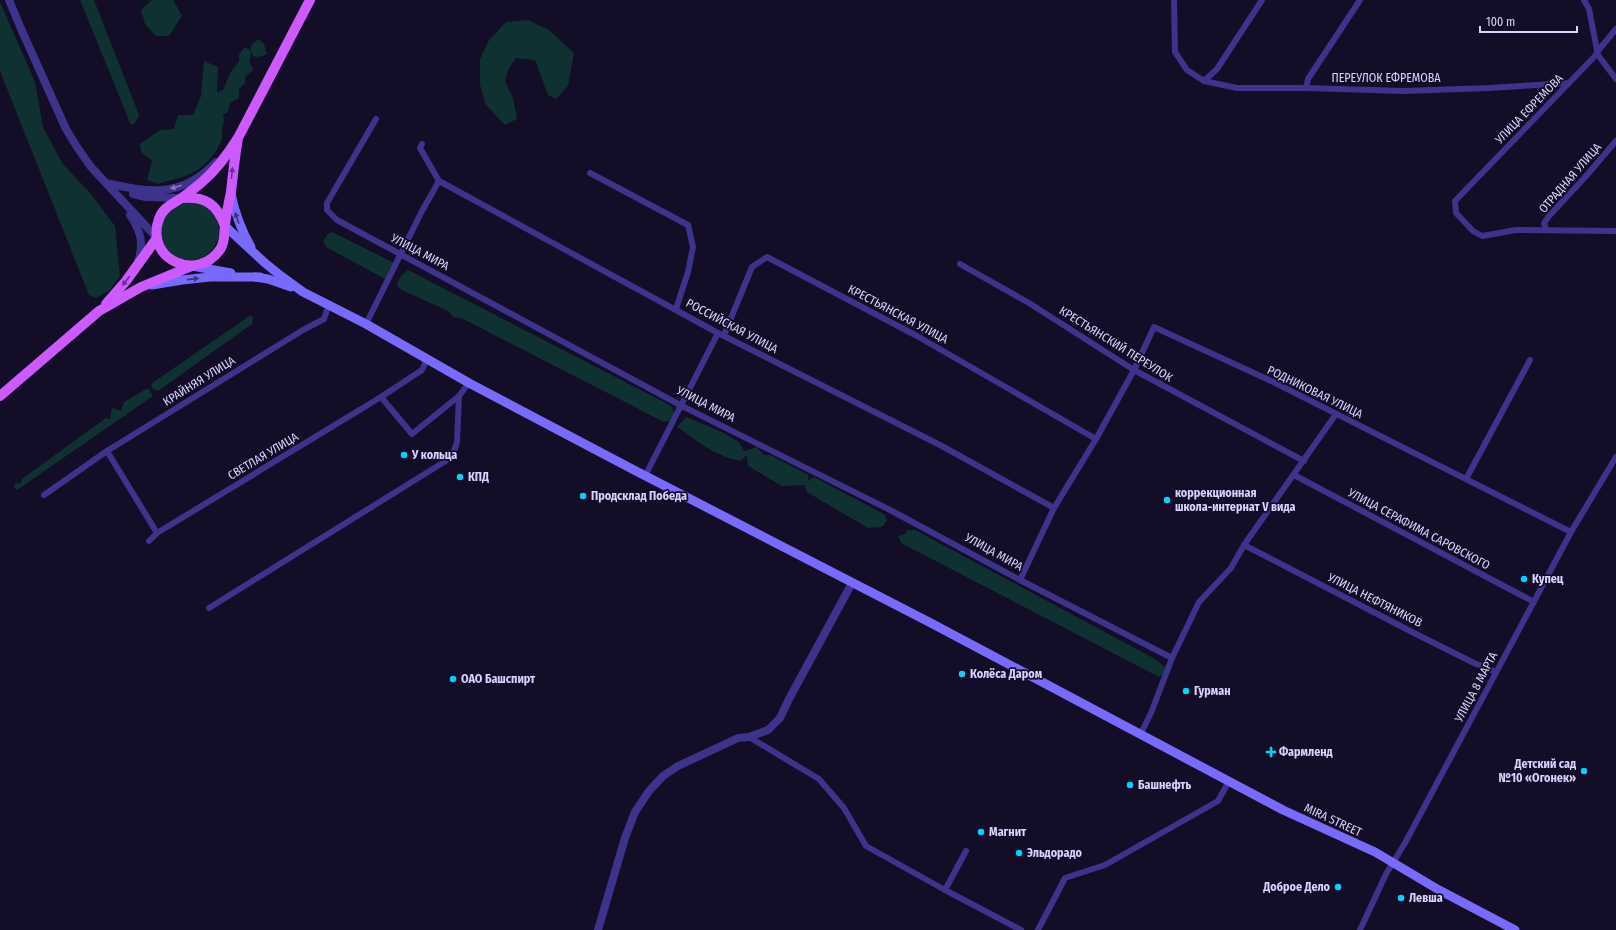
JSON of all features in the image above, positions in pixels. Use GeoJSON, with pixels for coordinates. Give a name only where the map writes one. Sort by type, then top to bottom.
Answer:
{"type":"FeatureCollection","features":[{"type":"Feature","properties":{"kind":"main road"},"geometry":{"type":"LineString","coordinates":[[182,198],[216,168],[227,156],[238,138],[310,0]]}},
{"type":"Feature","properties":{"kind":"main road"},"geometry":{"type":"LineString","coordinates":[[99,311],[141,287],[208,261],[216,255],[222,246],[225,236],[225,226],[238,138]]}},
{"type":"Feature","properties":{"kind":"main road"},"geometry":{"type":"LineString","coordinates":[[231,192],[242,231],[264,263]]}},
{"type":"Feature","properties":{"kind":"main road"},"geometry":{"type":"LineString","coordinates":[[304,292],[264,263],[225,226],[221,215],[214,206],[204,200],[193,197],[182,198],[172,202],[164,209],[159,218],[156,228],[157,238],[163,251],[173,261],[182,265],[260,277],[304,292],[329,304],[469,383],[1140,734]]}},
{"type":"Feature","properties":{"kind":"main road"},"geometry":{"type":"LineString","coordinates":[[0,396],[99,311],[136,267],[157,238]]}},
{"type":"Feature","properties":{"kind":"main road"},"geometry":{"type":"LineString","coordinates":[[141,287],[210,277],[260,277]]}},
{"type":"Feature","properties":{"kind":"main road","name":"MIRA STREET"},"geometry":{"type":"LineString","coordinates":[[1140,734],[1283,810],[1375,852],[1439,890],[1515,930]]}},
{"type":"Feature","properties":{"kind":"street"},"geometry":{"type":"LineString","coordinates":[[9,0],[66,129],[80,152],[91,167],[157,238]]}},
{"type":"Feature","properties":{"kind":"street"},"geometry":{"type":"LineString","coordinates":[[1174,0],[1175,52],[1187,70],[1204,81],[1217,69],[1262,0]]}},
{"type":"Feature","properties":{"kind":"street"},"geometry":{"type":"LineString","coordinates":[[1306,88],[1308,79],[1360,0]]}},
{"type":"Feature","properties":{"kind":"street"},"geometry":{"type":"LineString","coordinates":[[1584,0],[1589,10],[1597,52],[1616,79]]}},
{"type":"Feature","properties":{"kind":"street","name":"УЛИЦА ЕФРЕМОВА"},"geometry":{"type":"LineString","coordinates":[[1546,230],[1516,230],[1482,236],[1473,231],[1456,213],[1455,201],[1595,56],[1616,29]]}},
{"type":"Feature","properties":{"kind":"street","name":"ПЕРЕУЛОК ЕФРЕМОВА"},"geometry":{"type":"LineString","coordinates":[[1204,81],[1237,88],[1306,88],[1404,91],[1569,83]]}},
{"type":"Feature","properties":{"kind":"street","name":"УЛИЦА МИРА"},"geometry":{"type":"LineString","coordinates":[[376,119],[328,203],[327,210],[337,220],[682,406],[892,510],[1020,580],[1172,658]]}},
{"type":"Feature","properties":{"kind":"street"},"geometry":{"type":"LineString","coordinates":[[106,183],[140,190],[156,191],[172,189],[185,185],[212,166],[238,138]]}},
{"type":"Feature","properties":{"kind":"street","name":"ОТРАДНАЯ УЛИЦА"},"geometry":{"type":"LineString","coordinates":[[1546,230],[1544,223],[1549,216],[1616,141]]}},
{"type":"Feature","properties":{"kind":"street"},"geometry":{"type":"LineString","coordinates":[[366,324],[422,211],[439,181],[420,148],[422,144]]}},
{"type":"Feature","properties":{"kind":"street"},"geometry":{"type":"LineString","coordinates":[[590,173],[688,224],[693,247],[688,272],[676,309]]}},
{"type":"Feature","properties":{"kind":"street","name":"РОССИЙСКАЯ УЛИЦА"},"geometry":{"type":"LineString","coordinates":[[439,181],[721,334],[940,445],[1054,508]]}},
{"type":"Feature","properties":{"kind":"street"},"geometry":{"type":"LineString","coordinates":[[106,183],[128,193],[146,197],[182,198]]}},
{"type":"Feature","properties":{"kind":"street"},"geometry":{"type":"LineString","coordinates":[[115,193],[135,221],[140,232],[142,241],[141,252],[136,267]]}},
{"type":"Feature","properties":{"kind":"street"},"geometry":{"type":"LineString","coordinates":[[1546,230],[1616,231]]}},
{"type":"Feature","properties":{"kind":"street","name":"КРЕСТЬЯНСКАЯ УЛИЦА"},"geometry":{"type":"LineString","coordinates":[[721,334],[752,267],[767,257],[917,336],[1096,439]]}},
{"type":"Feature","properties":{"kind":"street","name":"КРЕСТЬЯНСКИЙ ПЕРЕУЛОК"},"geometry":{"type":"LineString","coordinates":[[960,264],[1029,303],[1134,370],[1304,462]]}},
{"type":"Feature","properties":{"kind":"street","name":"КРАЙНЯЯ УЛИЦА"},"geometry":{"type":"LineString","coordinates":[[44,494],[108,451],[303,330],[324,319],[329,304]]}},
{"type":"Feature","properties":{"kind":"street","name":"РОДНИКОВАЯ УЛИЦА"},"geometry":{"type":"LineString","coordinates":[[1134,370],[1154,327],[1269,380],[1571,532]]}},
{"type":"Feature","properties":{"kind":"street"},"geometry":{"type":"LineString","coordinates":[[645,476],[721,334]]}},
{"type":"Feature","properties":{"kind":"street","name":"СВЕТЛАЯ УЛИЦА"},"geometry":{"type":"LineString","coordinates":[[149,542],[157,533],[381,397],[422,370],[427,359]]}},
{"type":"Feature","properties":{"kind":"street"},"geometry":{"type":"LineString","coordinates":[[1466,479],[1530,360]]}},
{"type":"Feature","properties":{"kind":"street"},"geometry":{"type":"LineString","coordinates":[[1020,580],[1054,508],[1096,439],[1134,370]]}},
{"type":"Feature","properties":{"kind":"street"},"geometry":{"type":"LineString","coordinates":[[381,397],[412,434],[459,396],[469,383]]}},
{"type":"Feature","properties":{"kind":"street"},"geometry":{"type":"LineString","coordinates":[[209,608],[452,457],[457,442],[459,396]]}},
{"type":"Feature","properties":{"kind":"street"},"geometry":{"type":"LineString","coordinates":[[1140,734],[1151,713],[1172,658],[1198,602],[1231,568],[1244,545],[1304,462],[1336,414]]}},
{"type":"Feature","properties":{"kind":"street"},"geometry":{"type":"LineString","coordinates":[[108,451],[157,533]]}},
{"type":"Feature","properties":{"kind":"street","name":"УЛИЦА 8 МАРТА"},"geometry":{"type":"LineString","coordinates":[[1360,930],[1393,863],[1571,532],[1616,457]]}},
{"type":"Feature","properties":{"kind":"street","name":"УЛИЦА СЕРАФИМА САРОВСКОГО"},"geometry":{"type":"LineString","coordinates":[[1294,475],[1534,602]]}},
{"type":"Feature","properties":{"kind":"street","name":"УЛИЦА НЕФТЯНИКОВ"},"geometry":{"type":"LineString","coordinates":[[1244,545],[1414,633],[1474,663],[1496,672]]}},
{"type":"Feature","properties":{"kind":"street"},"geometry":{"type":"LineString","coordinates":[[598,930],[625,838],[635,812],[649,791],[663,776],[678,766],[738,738],[750,737],[768,730],[780,718],[852,582]]}},
{"type":"Feature","properties":{"kind":"street"},"geometry":{"type":"LineString","coordinates":[[750,737],[819,779],[844,808],[866,846],[944,890],[1021,930]]}},
{"type":"Feature","properties":{"kind":"street"},"geometry":{"type":"LineString","coordinates":[[1038,930],[1065,878],[1105,865],[1218,801],[1229,781]]}},
{"type":"Feature","properties":{"kind":"street"},"geometry":{"type":"LineString","coordinates":[[944,890],[966,851]]}},
{"type":"Feature","properties":{"kind":"green space"},"geometry":{"type":"Polygon","coordinates":[[[80,0],[94,0],[139,115],[135,123],[131,125],[80,0]]]}},
{"type":"Feature","properties":{"kind":"green space"},"geometry":{"type":"Polygon","coordinates":[[[152,0],[173,0],[182,16],[169,36],[156,36],[145,24],[141,10],[152,0]]]}},
{"type":"Feature","properties":{"kind":"green space"},"geometry":{"type":"Polygon","coordinates":[[[0,2],[35,82],[43,127],[62,163],[90,193],[115,226],[120,276],[110,290],[96,298],[89,295],[0,71],[0,2]]]}},
{"type":"Feature","properties":{"kind":"green space"},"geometry":{"type":"Polygon","coordinates":[[[528,20],[549,30],[574,53],[568,86],[556,99],[548,95],[535,60],[516,58],[508,70],[505,81],[513,98],[517,119],[505,125],[486,105],[480,85],[480,59],[489,40],[506,22],[528,20]]]}},
{"type":"Feature","properties":{"kind":"green space"},"geometry":{"type":"Polygon","coordinates":[[[258,39],[264,44],[267,54],[259,57],[253,56],[250,49],[252,44],[258,39]]]}},
{"type":"Feature","properties":{"kind":"green space"},"geometry":{"type":"Polygon","coordinates":[[[245,47],[250,50],[251,56],[249,62],[254,69],[245,77],[245,83],[239,89],[239,98],[230,103],[228,112],[223,115],[224,121],[222,138],[216,151],[201,167],[189,175],[158,184],[147,180],[152,161],[141,152],[140,144],[160,130],[174,129],[178,115],[193,115],[201,96],[204,61],[218,67],[217,92],[223,90],[230,73],[239,61],[239,54],[245,47]]]}},
{"type":"Feature","properties":{"kind":"green space"},"geometry":{"type":"Polygon","coordinates":[[[190,202],[201,204],[214,215],[217,220],[219,231],[217,242],[206,255],[201,258],[190,260],[179,258],[166,247],[163,242],[161,231],[163,220],[174,207],[179,204],[190,202]]]}},
{"type":"Feature","properties":{"kind":"green space"},"geometry":{"type":"Polygon","coordinates":[[[332,232],[394,263],[390,278],[385,279],[326,247],[323,241],[328,234],[332,232]]]}},
{"type":"Feature","properties":{"kind":"green space"},"geometry":{"type":"Polygon","coordinates":[[[408,270],[664,402],[672,407],[674,414],[670,421],[664,422],[463,319],[453,317],[448,311],[402,290],[397,286],[402,275],[408,270]]]}},
{"type":"Feature","properties":{"kind":"green space"},"geometry":{"type":"Polygon","coordinates":[[[251,315],[253,318],[252,324],[158,391],[153,389],[151,385],[155,381],[251,315]]]}},
{"type":"Feature","properties":{"kind":"green space"},"geometry":{"type":"Polygon","coordinates":[[[148,388],[153,396],[17,490],[14,487],[15,483],[20,484],[22,479],[106,418],[110,419],[112,408],[121,411],[124,402],[148,388]]]}},
{"type":"Feature","properties":{"kind":"green space"},"geometry":{"type":"Polygon","coordinates":[[[686,417],[722,432],[739,442],[744,451],[757,447],[764,455],[770,455],[809,475],[808,480],[814,477],[884,514],[887,521],[882,527],[868,528],[807,492],[804,485],[782,486],[748,466],[747,455],[740,461],[714,452],[677,427],[686,417]]]}},
{"type":"Feature","properties":{"kind":"green space"},"geometry":{"type":"Polygon","coordinates":[[[907,530],[915,530],[1155,659],[1165,667],[1164,674],[1159,677],[901,543],[898,536],[905,534],[907,530]]]}},
{"type":"Feature","properties":{"kind":"place","name":"У кольца"},"geometry":{"type":"Point","coordinates":[404,455]}},
{"type":"Feature","properties":{"kind":"place","name":"КПД"},"geometry":{"type":"Point","coordinates":[460,477]}},
{"type":"Feature","properties":{"kind":"place","name":"Продсклад Победа"},"geometry":{"type":"Point","coordinates":[583,496]}},
{"type":"Feature","properties":{"kind":"place","name":"коррекционная школа-интернат V вида"},"geometry":{"type":"Point","coordinates":[1167,500]}},
{"type":"Feature","properties":{"kind":"place","name":"Купец"},"geometry":{"type":"Point","coordinates":[1524,579]}},
{"type":"Feature","properties":{"kind":"place","name":"Колёса Даром"},"geometry":{"type":"Point","coordinates":[962,674]}},
{"type":"Feature","properties":{"kind":"place","name":"ОАО Башспирт"},"geometry":{"type":"Point","coordinates":[453,679]}},
{"type":"Feature","properties":{"kind":"place","name":"Гурман"},"geometry":{"type":"Point","coordinates":[1186,691]}},
{"type":"Feature","properties":{"kind":"place","name":"Фармленд"},"geometry":{"type":"Point","coordinates":[1271,752]}},
{"type":"Feature","properties":{"kind":"place","name":"Детский сад №10 «Огонек»"},"geometry":{"type":"Point","coordinates":[1584,771]}},
{"type":"Feature","properties":{"kind":"place","name":"Башнефть"},"geometry":{"type":"Point","coordinates":[1130,785]}},
{"type":"Feature","properties":{"kind":"place","name":"Магнит"},"geometry":{"type":"Point","coordinates":[981,832]}},
{"type":"Feature","properties":{"kind":"place","name":"Эльдорадо"},"geometry":{"type":"Point","coordinates":[1019,853]}},
{"type":"Feature","properties":{"kind":"place","name":"Доброе Дело"},"geometry":{"type":"Point","coordinates":[1338,887]}},
{"type":"Feature","properties":{"kind":"place","name":"Левша"},"geometry":{"type":"Point","coordinates":[1401,898]}}]}
